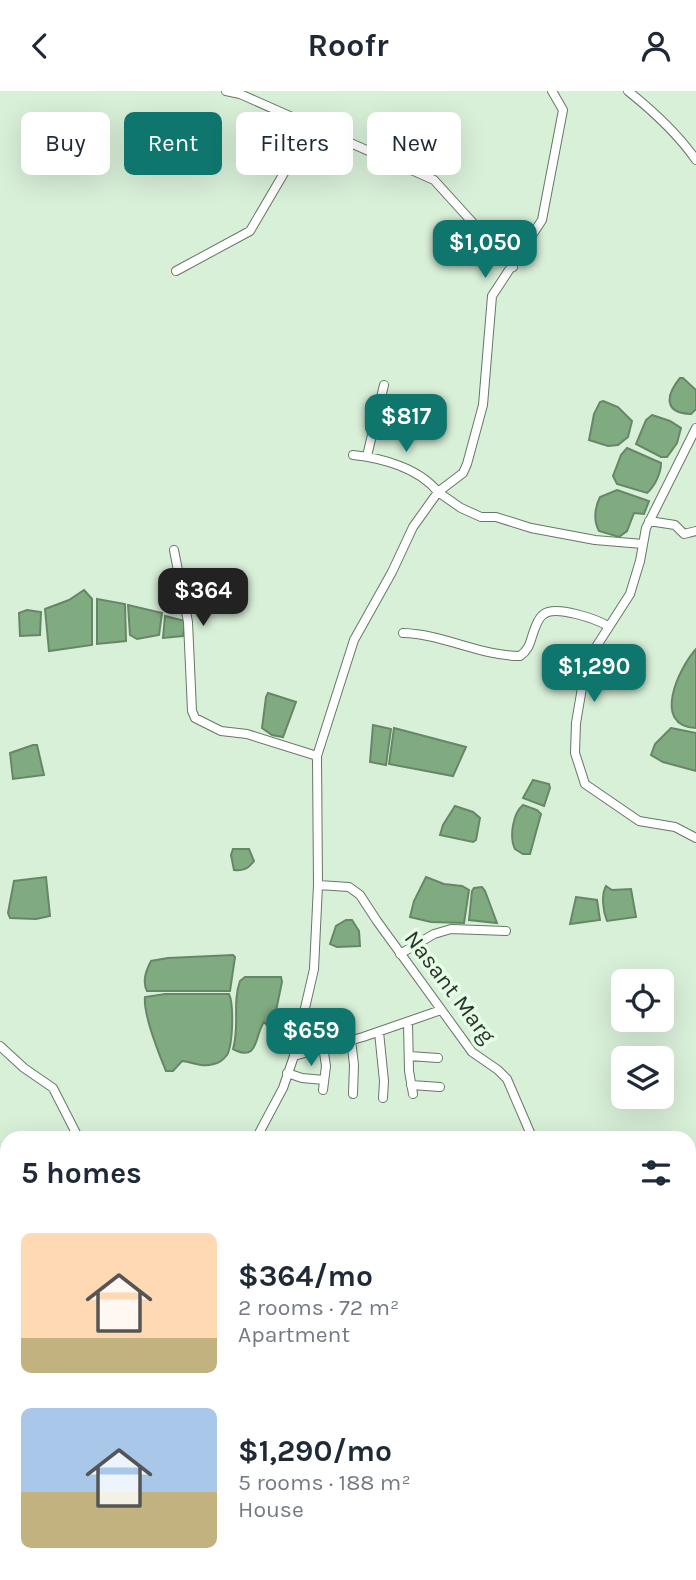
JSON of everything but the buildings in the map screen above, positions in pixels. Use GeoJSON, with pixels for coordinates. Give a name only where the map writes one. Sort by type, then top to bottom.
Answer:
{"type":"FeatureCollection","features":[{"type":"Feature","properties":{"kind":"street"},"geometry":{"type":"LineString","coordinates":[[226,91],[240,94],[279,112]]}},
{"type":"Feature","properties":{"kind":"street"},"geometry":{"type":"LineString","coordinates":[[260,1131],[283,1088],[314,969],[318,885],[317,756],[354,640],[392,572],[413,527],[438,492],[463,473],[467,464],[483,405],[492,296],[542,220],[563,110],[552,91]]}},
{"type":"Feature","properties":{"kind":"street"},"geometry":{"type":"LineString","coordinates":[[628,91],[649,108],[696,160]]}},
{"type":"Feature","properties":{"kind":"street"},"geometry":{"type":"LineString","coordinates":[[353,145],[434,180],[513,267]]}},
{"type":"Feature","properties":{"kind":"street"},"geometry":{"type":"LineString","coordinates":[[176,271],[250,230],[283,175]]}},
{"type":"Feature","properties":{"kind":"street"},"geometry":{"type":"LineString","coordinates":[[367,456],[384,385]]}},
{"type":"Feature","properties":{"kind":"street"},"geometry":{"type":"LineString","coordinates":[[696,428],[649,521],[630,594],[596,647],[583,682],[576,723],[575,753],[585,784],[639,821],[675,827],[696,838]]}},
{"type":"Feature","properties":{"kind":"street"},"geometry":{"type":"LineString","coordinates":[[353,455],[367,456],[397,465],[428,480],[438,492],[461,508],[481,517],[496,517],[531,528],[595,540],[643,544]]}},
{"type":"Feature","properties":{"kind":"street"},"geometry":{"type":"LineString","coordinates":[[649,521],[675,525],[684,534],[696,531]]}},
{"type":"Feature","properties":{"kind":"street"},"geometry":{"type":"LineString","coordinates":[[174,550],[188,622],[192,711],[195,718],[221,731],[247,734],[317,756]]}},
{"type":"Feature","properties":{"kind":"street"},"geometry":{"type":"LineString","coordinates":[[403,633],[431,636],[498,654],[520,656],[527,651],[533,631],[546,612],[556,611],[597,620],[608,626]]}},
{"type":"Feature","properties":{"kind":"street","name":"Nasant Marg"},"geometry":{"type":"LineString","coordinates":[[318,885],[356,890],[472,1052],[507,1079],[529,1131]]}},
{"type":"Feature","properties":{"kind":"street"},"geometry":{"type":"LineString","coordinates":[[400,954],[434,934],[451,929],[506,931]]}},
{"type":"Feature","properties":{"kind":"street"},"geometry":{"type":"LineString","coordinates":[[293,1056],[408,1023],[441,1010]]}},
{"type":"Feature","properties":{"kind":"street"},"geometry":{"type":"LineString","coordinates":[[408,1023],[412,1089],[440,1087]]}},
{"type":"Feature","properties":{"kind":"street"},"geometry":{"type":"LineString","coordinates":[[379,1032],[383,1098]]}},
{"type":"Feature","properties":{"kind":"street"},"geometry":{"type":"LineString","coordinates":[[351,1040],[353,1094]]}},
{"type":"Feature","properties":{"kind":"street"},"geometry":{"type":"LineString","coordinates":[[0,1046],[24,1068],[53,1088],[75,1131]]}},
{"type":"Feature","properties":{"kind":"street"},"geometry":{"type":"LineString","coordinates":[[323,1046],[326,1066],[323,1090]]}},
{"type":"Feature","properties":{"kind":"street"},"geometry":{"type":"LineString","coordinates":[[409,1056],[438,1058]]}},
{"type":"Feature","properties":{"kind":"street"},"geometry":{"type":"LineString","coordinates":[[287,1073],[302,1078],[324,1080]]}},
{"type":"Feature","properties":{"kind":"shaded area"},"geometry":{"type":"Polygon","coordinates":[[[680,378],[696,390],[696,409],[691,414],[676,410],[670,402],[672,391],[680,378]]]}},
{"type":"Feature","properties":{"kind":"shaded area"},"geometry":{"type":"Polygon","coordinates":[[[603,401],[618,407],[632,421],[628,437],[618,445],[608,446],[589,440],[594,414],[603,401]]]}},
{"type":"Feature","properties":{"kind":"shaded area"},"geometry":{"type":"Polygon","coordinates":[[[652,415],[681,428],[677,443],[667,457],[661,457],[636,444],[646,420],[652,415]]]}},
{"type":"Feature","properties":{"kind":"shaded area"},"geometry":{"type":"Polygon","coordinates":[[[627,448],[661,463],[657,479],[647,493],[617,484],[613,476],[621,455],[627,448]]]}},
{"type":"Feature","properties":{"kind":"shaded area"},"geometry":{"type":"Polygon","coordinates":[[[617,490],[649,501],[644,514],[634,513],[627,531],[619,537],[599,531],[595,518],[600,497],[617,490]]]}},
{"type":"Feature","properties":{"kind":"shaded area"},"geometry":{"type":"Polygon","coordinates":[[[84,590],[92,599],[92,645],[49,651],[45,609],[69,600],[84,590]]]}},
{"type":"Feature","properties":{"kind":"shaded area"},"geometry":{"type":"Polygon","coordinates":[[[97,599],[125,604],[126,641],[97,644],[97,599]]]}},
{"type":"Feature","properties":{"kind":"shaded area"},"geometry":{"type":"Polygon","coordinates":[[[128,605],[162,613],[159,635],[137,639],[130,635],[128,605]]]}},
{"type":"Feature","properties":{"kind":"shaded area"},"geometry":{"type":"Polygon","coordinates":[[[27,610],[41,612],[40,635],[20,636],[19,613],[27,610]]]}},
{"type":"Feature","properties":{"kind":"shaded area"},"geometry":{"type":"Polygon","coordinates":[[[165,616],[185,621],[183,636],[163,638],[165,616]]]}},
{"type":"Feature","properties":{"kind":"shaded area"},"geometry":{"type":"Polygon","coordinates":[[[696,649],[696,728],[682,725],[675,717],[672,707],[682,669],[696,649]]]}},
{"type":"Feature","properties":{"kind":"shaded area"},"geometry":{"type":"Polygon","coordinates":[[[268,693],[296,702],[283,737],[272,735],[262,728],[268,693]]]}},
{"type":"Feature","properties":{"kind":"shaded area"},"geometry":{"type":"Polygon","coordinates":[[[373,725],[391,729],[386,765],[370,762],[373,725]]]}},
{"type":"Feature","properties":{"kind":"shaded area"},"geometry":{"type":"Polygon","coordinates":[[[394,728],[466,747],[453,776],[389,764],[394,728]]]}},
{"type":"Feature","properties":{"kind":"shaded area"},"geometry":{"type":"Polygon","coordinates":[[[671,728],[696,733],[696,771],[663,762],[651,755],[655,744],[671,728]]]}},
{"type":"Feature","properties":{"kind":"shaded area"},"geometry":{"type":"Polygon","coordinates":[[[37,745],[44,775],[13,779],[10,753],[37,745]]]}},
{"type":"Feature","properties":{"kind":"shaded area"},"geometry":{"type":"Polygon","coordinates":[[[533,780],[549,784],[544,806],[523,798],[533,780]]]}},
{"type":"Feature","properties":{"kind":"shaded area"},"geometry":{"type":"Polygon","coordinates":[[[523,805],[541,814],[530,854],[523,854],[515,849],[512,838],[514,819],[523,805]]]}},
{"type":"Feature","properties":{"kind":"shaded area"},"geometry":{"type":"Polygon","coordinates":[[[455,806],[473,812],[480,818],[476,840],[473,842],[440,835],[455,806]]]}},
{"type":"Feature","properties":{"kind":"shaded area"},"geometry":{"type":"Polygon","coordinates":[[[233,849],[249,849],[254,861],[245,869],[234,870],[231,855],[233,849]]]}},
{"type":"Feature","properties":{"kind":"shaded area"},"geometry":{"type":"Polygon","coordinates":[[[46,877],[50,916],[36,919],[10,918],[8,913],[14,881],[46,877]]]}},
{"type":"Feature","properties":{"kind":"shaded area"},"geometry":{"type":"Polygon","coordinates":[[[426,877],[469,890],[464,923],[431,922],[410,917],[414,901],[426,877]]]}},
{"type":"Feature","properties":{"kind":"shaded area"},"geometry":{"type":"Polygon","coordinates":[[[606,886],[612,890],[631,889],[636,917],[607,921],[603,903],[606,886]]]}},
{"type":"Feature","properties":{"kind":"shaded area"},"geometry":{"type":"Polygon","coordinates":[[[482,887],[497,923],[469,920],[472,891],[482,887]]]}},
{"type":"Feature","properties":{"kind":"shaded area"},"geometry":{"type":"Polygon","coordinates":[[[576,897],[597,900],[600,920],[570,924],[576,897]]]}},
{"type":"Feature","properties":{"kind":"shaded area"},"geometry":{"type":"Polygon","coordinates":[[[346,920],[352,920],[359,931],[360,946],[337,947],[330,944],[336,926],[346,920]]]}},
{"type":"Feature","properties":{"kind":"shaded area"},"geometry":{"type":"Polygon","coordinates":[[[235,957],[230,991],[147,991],[146,972],[151,961],[235,957]]]}},
{"type":"Feature","properties":{"kind":"shaded area"},"geometry":{"type":"Polygon","coordinates":[[[245,977],[281,977],[282,982],[273,1025],[269,1027],[264,1022],[252,1050],[247,1053],[233,1049],[238,989],[240,981],[245,977]]]}},
{"type":"Feature","properties":{"kind":"shaded area"},"geometry":{"type":"Polygon","coordinates":[[[165,994],[229,994],[232,1025],[231,1042],[226,1056],[218,1063],[209,1065],[182,1061],[173,1071],[166,1071],[149,1024],[145,997],[165,994]]]}}]}
